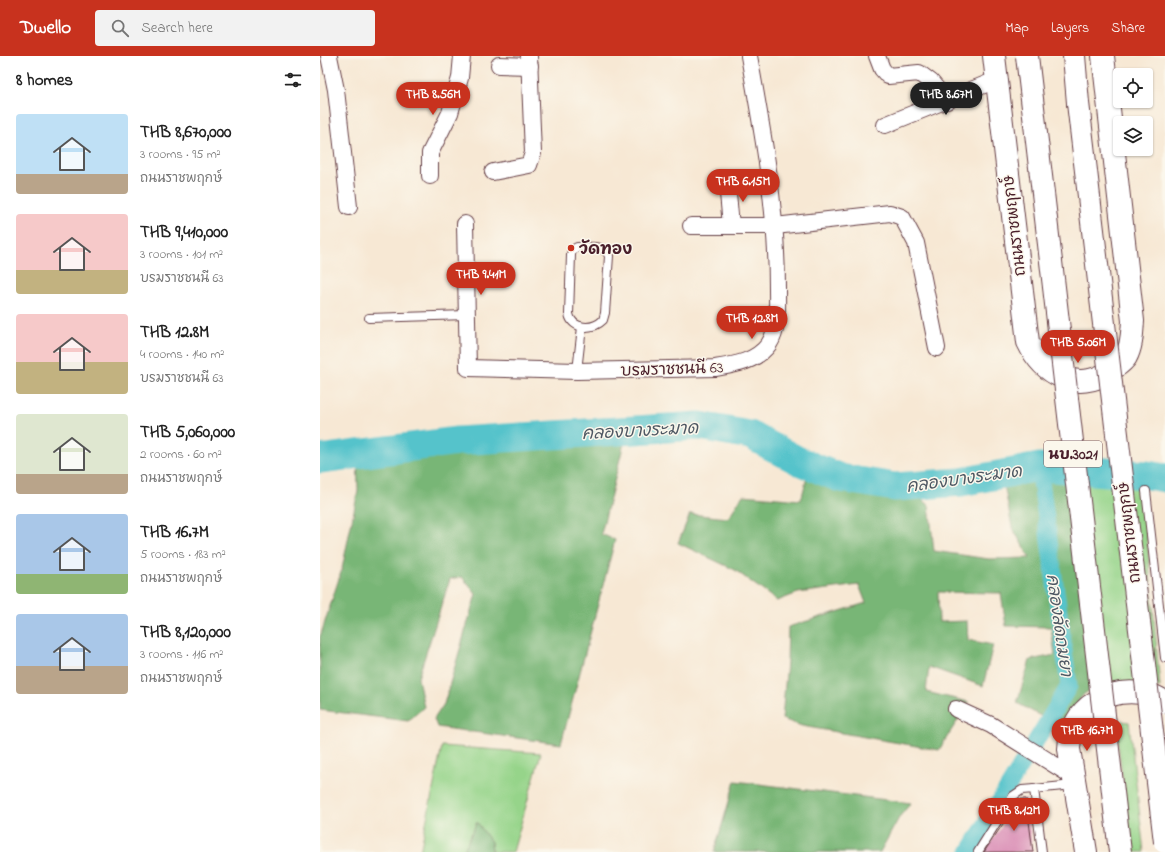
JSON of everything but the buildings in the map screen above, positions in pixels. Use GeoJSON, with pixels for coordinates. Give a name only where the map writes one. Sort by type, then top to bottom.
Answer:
{"type":"FeatureCollection","features":[{"type":"Feature","properties":{"kind":"main road","name":"ถนนราชพฤกษ์"},"geometry":{"type":"LineString","coordinates":[[994,56],[1028,342],[1034,354],[1044,367],[1057,375],[1076,381],[1088,381],[1101,378],[1126,358],[1131,343],[1133,321],[1103,56]]}},
{"type":"Feature","properties":{"kind":"main road","name":"ถนนราชพฤกษ์"},"geometry":{"type":"LineString","coordinates":[[1027,56],[1120,852]]}},
{"type":"Feature","properties":{"kind":"main road"},"geometry":{"type":"LineString","coordinates":[[1071,56],[1075,78]]}},
{"type":"Feature","properties":{"kind":"main road","name":"ถนนราชพฤกษ์"},"geometry":{"type":"LineString","coordinates":[[1074,56],[1075,78],[1165,842]]}},
{"type":"Feature","properties":{"kind":"main road"},"geometry":{"type":"LineString","coordinates":[[1086,852],[1069,750],[1070,736],[1081,714],[1090,704],[1110,696],[1127,693],[1149,694],[1165,702]]}},
{"type":"Feature","properties":{"kind":"street"},"geometry":{"type":"LineString","coordinates":[[328,56],[336,90],[350,207]]}},
{"type":"Feature","properties":{"kind":"street"},"geometry":{"type":"LineString","coordinates":[[430,176],[430,153],[453,106],[460,78],[462,56]]}},
{"type":"Feature","properties":{"kind":"street","name":"บรมราชชนนี 63"},"geometry":{"type":"LineString","coordinates":[[467,315],[468,368],[578,371],[715,368],[736,365],[754,358],[768,345],[774,331],[776,320],[777,259],[775,226],[764,144],[749,56]]}},
{"type":"Feature","properties":{"kind":"street"},"geometry":{"type":"LineString","coordinates":[[877,56],[882,69],[888,76],[919,73],[931,82],[947,101]]}},
{"type":"Feature","properties":{"kind":"street"},"geometry":{"type":"LineString","coordinates":[[493,172],[522,168],[529,165],[534,153],[530,61],[499,66]]}},
{"type":"Feature","properties":{"kind":"street"},"geometry":{"type":"LineString","coordinates":[[884,125],[947,101],[996,80]]}},
{"type":"Feature","properties":{"kind":"street"},"geometry":{"type":"LineString","coordinates":[[727,182],[731,226]]}},
{"type":"Feature","properties":{"kind":"street"},"geometry":{"type":"LineString","coordinates":[[691,226],[775,226],[890,213],[902,217],[916,243],[937,348]]}},
{"type":"Feature","properties":{"kind":"street"},"geometry":{"type":"LineString","coordinates":[[465,224],[467,315]]}},
{"type":"Feature","properties":{"kind":"street"},"geometry":{"type":"LineString","coordinates":[[956,708],[991,725],[1074,781]]}},
{"type":"Feature","properties":{"kind":"lane"},"geometry":{"type":"LineString","coordinates":[[577,247],[603,248],[607,251],[609,256],[606,313],[600,324],[582,327],[570,320],[569,314],[572,250],[577,247]]}},
{"type":"Feature","properties":{"kind":"lane"},"geometry":{"type":"LineString","coordinates":[[369,318],[467,315]]}},
{"type":"Feature","properties":{"kind":"lane"},"geometry":{"type":"LineString","coordinates":[[578,371],[582,327]]}},
{"type":"Feature","properties":{"kind":"lane"},"geometry":{"type":"LineString","coordinates":[[1146,491],[1165,658]]}},
{"type":"Feature","properties":{"kind":"lane"},"geometry":{"type":"LineString","coordinates":[[978,852],[1016,792],[1074,781]]}},
{"type":"Feature","properties":{"kind":"lane"},"geometry":{"type":"LineString","coordinates":[[1034,789],[1042,852]]}},
{"type":"Feature","properties":{"kind":"green space"},"geometry":{"type":"Polygon","coordinates":[[[600,425],[601,442],[624,443],[601,534],[615,540],[561,744],[437,727],[434,719],[444,704],[476,594],[462,577],[450,579],[418,678],[424,707],[408,721],[320,710],[320,637],[342,569],[358,491],[357,448],[600,425]]]}},
{"type":"Feature","properties":{"kind":"green space"},"geometry":{"type":"Polygon","coordinates":[[[807,477],[890,492],[914,493],[929,505],[934,551],[989,559],[1030,558],[1012,527],[1004,484],[1031,477],[1068,477],[1097,686],[1084,694],[1059,726],[1017,703],[1030,660],[1055,655],[1051,627],[1006,626],[1001,593],[938,592],[939,622],[967,621],[968,640],[993,645],[983,686],[929,667],[926,692],[969,702],[939,750],[802,726],[782,719],[787,662],[788,627],[866,603],[859,585],[798,593],[777,601],[735,570],[678,543],[690,514],[728,518],[743,495],[801,500],[807,477]]]}},
{"type":"Feature","properties":{"kind":"green space"},"geometry":{"type":"Polygon","coordinates":[[[1068,477],[1142,480],[1160,687],[1128,684],[1097,686],[1068,477]]]}},
{"type":"Feature","properties":{"kind":"green space"},"geometry":{"type":"Polygon","coordinates":[[[1121,721],[1129,722],[1144,852],[1132,852],[1116,728],[1121,721]]]}},
{"type":"Feature","properties":{"kind":"green space"},"geometry":{"type":"Polygon","coordinates":[[[442,746],[541,753],[513,852],[492,852],[491,842],[477,822],[463,852],[420,852],[442,746]]]}},
{"type":"Feature","properties":{"kind":"green space"},"geometry":{"type":"Polygon","coordinates":[[[735,781],[911,803],[900,816],[880,852],[714,852],[735,781]]]}},
{"type":"Feature","properties":{"kind":"green space"},"geometry":{"type":"Polygon","coordinates":[[[477,822],[491,842],[492,852],[463,852],[477,822]]]}},
{"type":"Feature","properties":{"kind":"waterway","name":"คลองบางระมาด"},"geometry":{"type":"LineString","coordinates":[[320,459],[457,441],[700,426],[750,435],[799,461],[840,478],[895,487],[961,482],[1039,467],[1147,475],[1165,478]]}},
{"type":"Feature","properties":{"kind":"waterway","name":"คลองลัดถมยา"},"geometry":{"type":"LineString","coordinates":[[969,852],[1069,686],[1039,467]]}},
{"type":"Feature","properties":{"kind":"place","name":"วัดทอง"},"geometry":{"type":"Point","coordinates":[571,248]}}]}
